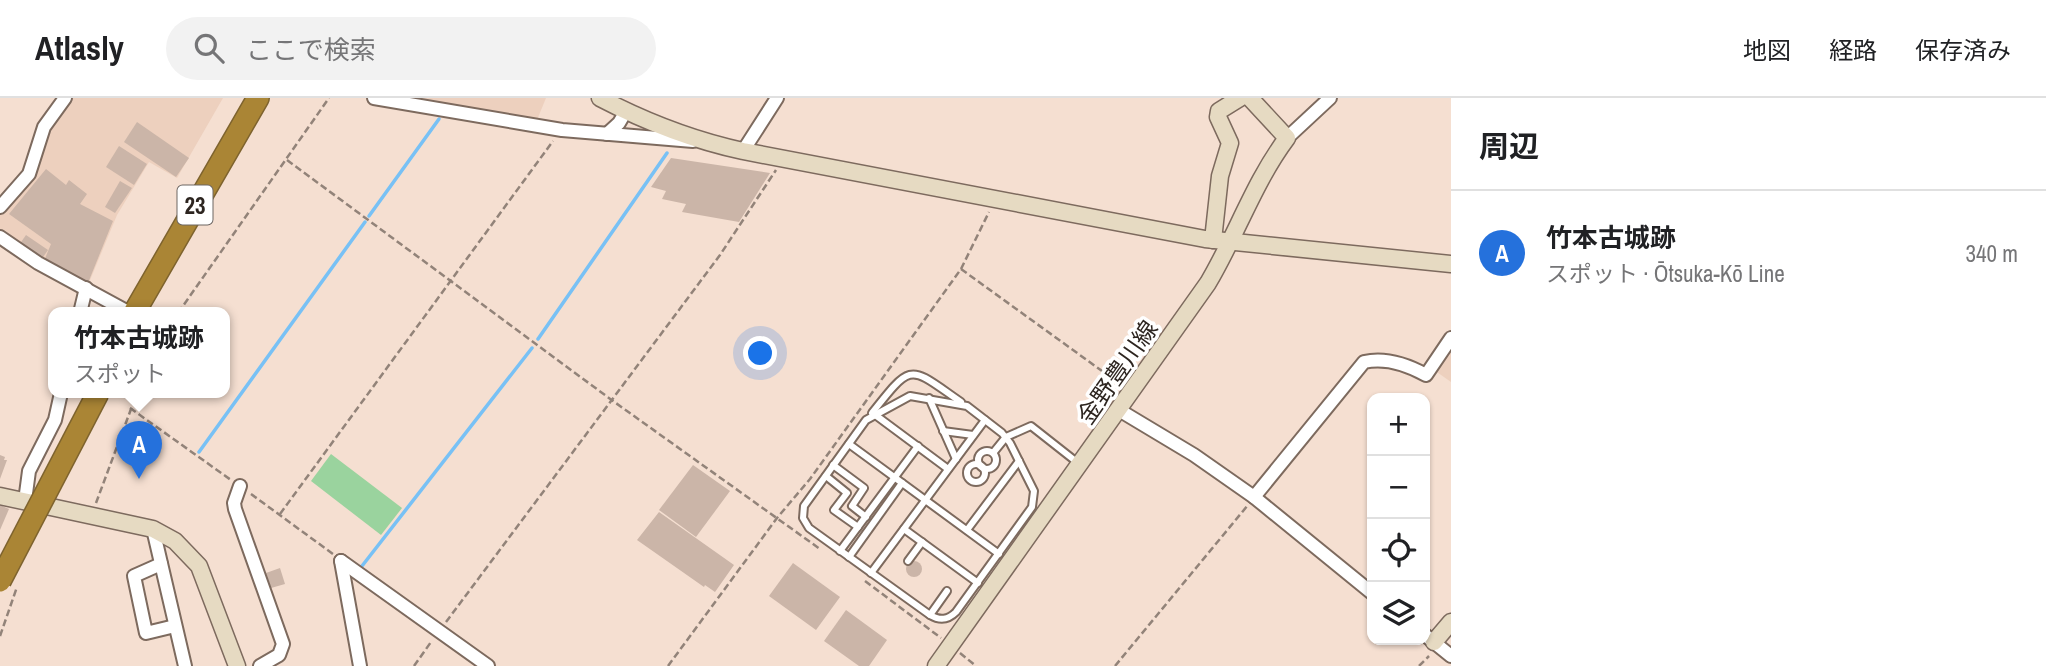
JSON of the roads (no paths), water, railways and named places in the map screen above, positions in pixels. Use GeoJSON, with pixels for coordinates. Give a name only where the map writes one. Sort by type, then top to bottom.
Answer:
{"type":"FeatureCollection","features":[{"type":"Feature","properties":{"kind":"highway","name":"23"},"geometry":{"type":"LineString","coordinates":[[136,307],[258,98]]}},
{"type":"Feature","properties":{"kind":"highway","name":"23"},"geometry":{"type":"LineString","coordinates":[[145,307],[265,98]]}},
{"type":"Feature","properties":{"kind":"highway"},"geometry":{"type":"LineString","coordinates":[[0,568],[87,398]]}},
{"type":"Feature","properties":{"kind":"highway"},"geometry":{"type":"LineString","coordinates":[[0,581],[95,398]]}},
{"type":"Feature","properties":{"kind":"main road"},"geometry":{"type":"LineString","coordinates":[[600,98],[662,128],[743,151],[1231,243],[1451,264]]}},
{"type":"Feature","properties":{"kind":"main road"},"geometry":{"type":"LineString","coordinates":[[1213,240],[1220,176],[1230,143],[1218,117],[1219,111],[1240,98]]}},
{"type":"Feature","properties":{"kind":"main road"},"geometry":{"type":"LineString","coordinates":[[1250,98],[1287,138]]}},
{"type":"Feature","properties":{"kind":"main road","name":"金野豊川線"},"geometry":{"type":"LineString","coordinates":[[936,666],[1208,283],[1231,243],[1264,173],[1287,138]]}},
{"type":"Feature","properties":{"kind":"main road"},"geometry":{"type":"LineString","coordinates":[[0,496],[153,529],[175,541],[198,566],[237,666]]}},
{"type":"Feature","properties":{"kind":"main road"},"geometry":{"type":"LineString","coordinates":[[1430,637],[1451,622]]}},
{"type":"Feature","properties":{"kind":"street"},"geometry":{"type":"LineString","coordinates":[[0,207],[29,174],[44,127],[65,98]]}},
{"type":"Feature","properties":{"kind":"street"},"geometry":{"type":"LineString","coordinates":[[374,98],[562,130],[704,142]]}},
{"type":"Feature","properties":{"kind":"street"},"geometry":{"type":"LineString","coordinates":[[743,151],[776,98]]}},
{"type":"Feature","properties":{"kind":"street"},"geometry":{"type":"LineString","coordinates":[[1287,138],[1330,98]]}},
{"type":"Feature","properties":{"kind":"street"},"geometry":{"type":"LineString","coordinates":[[607,134],[626,111]]}},
{"type":"Feature","properties":{"kind":"street"},"geometry":{"type":"LineString","coordinates":[[0,237],[38,263],[121,307]]}},
{"type":"Feature","properties":{"kind":"street"},"geometry":{"type":"LineString","coordinates":[[81,307],[86,288]]}},
{"type":"Feature","properties":{"kind":"street"},"geometry":{"type":"LineString","coordinates":[[1254,497],[1364,362],[1371,360],[1406,364],[1426,375],[1451,338]]}},
{"type":"Feature","properties":{"kind":"street"},"geometry":{"type":"LineString","coordinates":[[25,501],[29,471],[55,421],[60,398]]}},
{"type":"Feature","properties":{"kind":"street"},"geometry":{"type":"LineString","coordinates":[[1119,410],[1194,455],[1254,497],[1367,589]]}},
{"type":"Feature","properties":{"kind":"street"},"geometry":{"type":"LineString","coordinates":[[240,486],[234,503],[235,509],[283,643],[279,655],[260,666]]}},
{"type":"Feature","properties":{"kind":"street"},"geometry":{"type":"LineString","coordinates":[[153,529],[185,666]]}},
{"type":"Feature","properties":{"kind":"street"},"geometry":{"type":"LineString","coordinates":[[359,666],[341,561],[488,666]]}},
{"type":"Feature","properties":{"kind":"street"},"geometry":{"type":"LineString","coordinates":[[161,564],[134,576],[146,633],[175,626]]}},
{"type":"Feature","properties":{"kind":"street"},"geometry":{"type":"LineString","coordinates":[[1430,639],[1451,656]]}},
{"type":"Feature","properties":{"kind":"lane"},"geometry":{"type":"LineString","coordinates":[[909,374],[926,378],[985,419],[1006,437],[1034,491],[1034,503],[951,617],[939,619],[930,615],[809,528],[803,518],[804,506],[866,420],[897,381],[909,374]]}},
{"type":"Feature","properties":{"kind":"lane"},"geometry":{"type":"LineString","coordinates":[[866,420],[910,396],[967,406]]}},
{"type":"Feature","properties":{"kind":"lane"},"geometry":{"type":"LineString","coordinates":[[929,398],[956,458]]}},
{"type":"Feature","properties":{"kind":"lane"},"geometry":{"type":"LineString","coordinates":[[874,414],[948,468]]}},
{"type":"Feature","properties":{"kind":"lane"},"geometry":{"type":"LineString","coordinates":[[871,573],[985,419]]}},
{"type":"Feature","properties":{"kind":"lane"},"geometry":{"type":"LineString","coordinates":[[993,453],[1006,437],[1031,426],[1080,464]]}},
{"type":"Feature","properties":{"kind":"lane"},"geometry":{"type":"LineString","coordinates":[[943,430],[973,435]]}},
{"type":"Feature","properties":{"kind":"lane"},"geometry":{"type":"LineString","coordinates":[[849,444],[999,554]]}},
{"type":"Feature","properties":{"kind":"lane"},"geometry":{"type":"LineString","coordinates":[[841,551],[918,446]]}},
{"type":"Feature","properties":{"kind":"lane"},"geometry":{"type":"LineString","coordinates":[[987,451],[993,453],[996,458],[995,465],[982,467],[980,455],[987,451]]}},
{"type":"Feature","properties":{"kind":"lane"},"geometry":{"type":"LineString","coordinates":[[967,530],[1019,461]]}},
{"type":"Feature","properties":{"kind":"lane"},"geometry":{"type":"LineString","coordinates":[[833,466],[864,488],[852,506],[866,517]]}},
{"type":"Feature","properties":{"kind":"lane"},"geometry":{"type":"LineString","coordinates":[[826,476],[848,493],[834,510],[858,527]]}},
{"type":"Feature","properties":{"kind":"lane"},"geometry":{"type":"LineString","coordinates":[[849,557],[902,483]]}},
{"type":"Feature","properties":{"kind":"lane"},"geometry":{"type":"LineString","coordinates":[[904,529],[978,583]]}},
{"type":"Feature","properties":{"kind":"lane"},"geometry":{"type":"LineString","coordinates":[[908,561],[922,542]]}},
{"type":"Feature","properties":{"kind":"lane"},"geometry":{"type":"LineString","coordinates":[[930,615],[947,591]]}},
{"type":"Feature","properties":{"kind":"waterway"},"geometry":{"type":"LineString","coordinates":[[369,216],[439,119]]}},
{"type":"Feature","properties":{"kind":"waterway"},"geometry":{"type":"LineString","coordinates":[[538,339],[667,153]]}},
{"type":"Feature","properties":{"kind":"waterway"},"geometry":{"type":"LineString","coordinates":[[199,452],[365,222]]}},
{"type":"Feature","properties":{"kind":"waterway"},"geometry":{"type":"LineString","coordinates":[[362,566],[532,348]]}},
{"type":"Feature","properties":{"kind":"place","name":"竹本古城跡"},"geometry":{"type":"Point","coordinates":[139,479]}}]}
